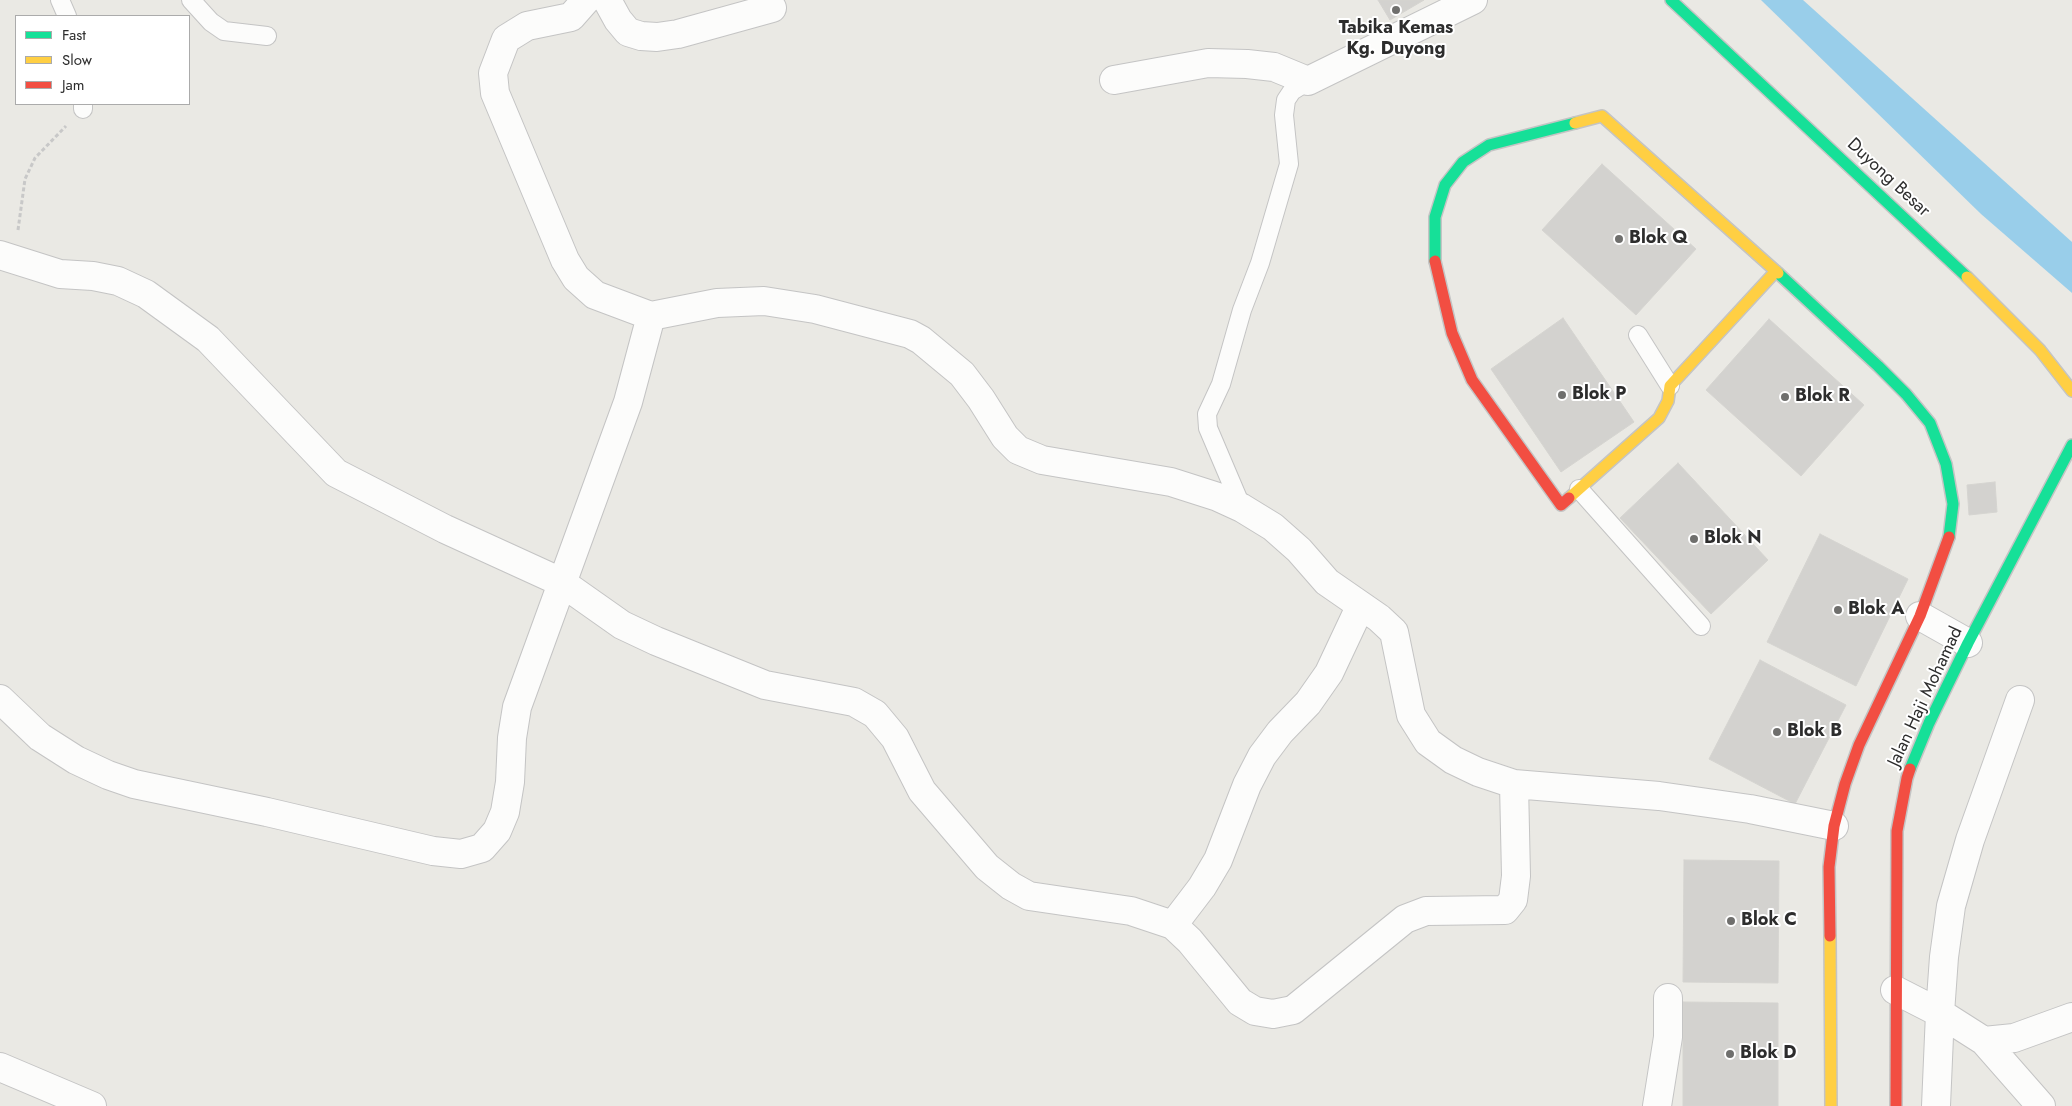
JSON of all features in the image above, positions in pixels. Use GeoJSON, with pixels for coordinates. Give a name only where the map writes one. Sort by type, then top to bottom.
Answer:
{"type":"FeatureCollection","features":[{"type":"Feature","properties":{"kind":"street"},"geometry":{"type":"LineString","coordinates":[[586,0],[571,16],[527,26],[506,40],[493,73],[494,93],[565,260],[576,278],[595,296],[651,316],[717,303],[764,300],[815,309],[910,334],[922,340],[962,374],[981,399],[1005,437],[1018,450],[1042,460],[1171,482],[1218,497],[1242,508],[1273,527],[1299,550],[1326,582],[1360,607],[1379,618],[1394,632],[1411,715],[1428,742],[1453,760],[1478,772],[1514,784],[1659,796],[1750,809],[1834,826]]}},
{"type":"Feature","properties":{"kind":"street"},"geometry":{"type":"LineString","coordinates":[[607,0],[618,20],[628,32],[641,36],[656,37],[678,34],[772,8]]}},
{"type":"Feature","properties":{"kind":"street"},"geometry":{"type":"LineString","coordinates":[[1114,80],[1208,63],[1274,67],[1308,81],[1473,0]]}},
{"type":"Feature","properties":{"kind":"street","name":"Duyong Besar"},"geometry":{"type":"LineString","coordinates":[[1671,0],[1968,278],[2040,350],[2072,391]]}},
{"type":"Feature","properties":{"kind":"street"},"geometry":{"type":"LineString","coordinates":[[1776,271],[1670,386],[1668,401],[1659,418],[1561,505],[1500,423],[1472,380],[1452,333],[1440,287],[1434,253],[1435,217],[1445,185],[1463,162],[1489,145],[1602,116],[1776,271],[1878,366],[1906,394],[1930,423],[1946,464],[1953,504],[1949,540],[1920,616],[1859,746],[1845,784],[1834,826],[1829,867],[1831,1106]]}},
{"type":"Feature","properties":{"kind":"street"},"geometry":{"type":"LineString","coordinates":[[7,258],[60,274],[93,276],[118,282],[146,294],[208,340],[336,474],[445,529],[562,582],[622,625],[656,641],[765,685],[854,702],[875,714],[895,738],[922,791],[988,866],[1011,886],[1029,896],[1131,911],[1173,925],[1190,941],[1240,1002],[1255,1011],[1273,1014],[1293,1010],[1405,919],[1426,910],[1505,910],[1513,900],[1516,876],[1514,784]]}},
{"type":"Feature","properties":{"kind":"street"},"geometry":{"type":"LineString","coordinates":[[0,699],[40,737],[76,760],[108,776],[134,784],[267,812],[433,851],[461,854],[482,848],[497,832],[506,812],[510,782],[512,738],[518,707],[628,402],[651,316]]}},
{"type":"Feature","properties":{"kind":"street","name":"Jalan Haji Mohamad"},"geometry":{"type":"LineString","coordinates":[[1896,1106],[1897,831],[1907,778],[1930,723],[1968,644],[2072,445]]}},
{"type":"Feature","properties":{"kind":"street"},"geometry":{"type":"LineString","coordinates":[[1173,925],[1202,887],[1218,860],[1247,785],[1262,756],[1280,732],[1308,703],[1329,673],[1360,607]]}},
{"type":"Feature","properties":{"kind":"street"},"geometry":{"type":"LineString","coordinates":[[1920,616],[1968,644]]}},
{"type":"Feature","properties":{"kind":"street"},"geometry":{"type":"LineString","coordinates":[[1936,1106],[1944,957],[1951,906],[1970,840],[2020,700]]}},
{"type":"Feature","properties":{"kind":"street"},"geometry":{"type":"LineString","coordinates":[[1895,990],[1940,1013],[1984,1041],[2041,1106]]}},
{"type":"Feature","properties":{"kind":"street"},"geometry":{"type":"LineString","coordinates":[[1657,1106],[1668,1037],[1668,998]]}},
{"type":"Feature","properties":{"kind":"street"},"geometry":{"type":"LineString","coordinates":[[1984,1041],[2014,1038],[2072,1017]]}},
{"type":"Feature","properties":{"kind":"street"},"geometry":{"type":"LineString","coordinates":[[0,1067],[92,1106]]}},
{"type":"Feature","properties":{"kind":"lane"},"geometry":{"type":"LineString","coordinates":[[60,0],[66,15]]}},
{"type":"Feature","properties":{"kind":"lane"},"geometry":{"type":"LineString","coordinates":[[191,0],[211,22],[224,31],[267,36]]}},
{"type":"Feature","properties":{"kind":"lane"},"geometry":{"type":"LineString","coordinates":[[1242,508],[1208,428],[1207,414],[1221,384],[1242,310],[1260,263],[1290,164],[1284,115],[1286,100],[1292,91],[1308,81]]}},
{"type":"Feature","properties":{"kind":"lane"},"geometry":{"type":"LineString","coordinates":[[1638,335],[1670,386]]}},
{"type":"Feature","properties":{"kind":"lane"},"geometry":{"type":"LineString","coordinates":[[1579,488],[1701,626]]}},
{"type":"Feature","properties":{"kind":"path"},"geometry":{"type":"LineString","coordinates":[[7,258],[25,179],[35,158],[83,106]]}},
{"type":"Feature","properties":{"kind":"water"},"geometry":{"type":"Polygon","coordinates":[[[1761,0],[1803,0],[2072,242],[2072,293],[1981,214],[1761,0]]]}},
{"type":"Feature","properties":{"kind":"building","name":"Tabika Kemas Kg. Duyong"},"geometry":{"type":"Polygon","coordinates":[[[1378,0],[1424,0],[1390,20],[1378,0]]]}},
{"type":"Feature","properties":{"kind":"building","name":"Blok Q"},"geometry":{"type":"Polygon","coordinates":[[[1602,164],[1696,249],[1636,315],[1542,230],[1602,164]]]}},
{"type":"Feature","properties":{"kind":"building","name":"Blok P"},"geometry":{"type":"Polygon","coordinates":[[[1563,318],[1634,422],[1561,472],[1491,369],[1563,318]]]}},
{"type":"Feature","properties":{"kind":"building","name":"Blok R"},"geometry":{"type":"Polygon","coordinates":[[[1769,319],[1864,405],[1801,476],[1706,390],[1769,319]]]}},
{"type":"Feature","properties":{"kind":"building","name":"Blok N"},"geometry":{"type":"Polygon","coordinates":[[[1678,463],[1768,560],[1711,614],[1620,518],[1678,463]]]}},
{"type":"Feature","properties":{"kind":"building"},"geometry":{"type":"Polygon","coordinates":[[[1995,482],[1997,512],[1969,515],[1967,485],[1995,482]]]}},
{"type":"Feature","properties":{"kind":"building","name":"Blok A"},"geometry":{"type":"Polygon","coordinates":[[[1820,534],[1908,579],[1856,686],[1767,642],[1820,534]]]}},
{"type":"Feature","properties":{"kind":"building","name":"Blok B"},"geometry":{"type":"Polygon","coordinates":[[[1760,660],[1846,705],[1795,804],[1709,759],[1760,660]]]}},
{"type":"Feature","properties":{"kind":"building","name":"Blok C"},"geometry":{"type":"Polygon","coordinates":[[[1684,860],[1779,861],[1778,983],[1683,982],[1684,860]]]}},
{"type":"Feature","properties":{"kind":"building","name":"Blok D"},"geometry":{"type":"Polygon","coordinates":[[[1683,1002],[1778,1003],[1778,1106],[1683,1106],[1683,1002]]]}},
{"type":"Feature","properties":{"kind":"traffic: fast"},"geometry":{"type":"LineString","coordinates":[[1671,0],[1967,277]]}},
{"type":"Feature","properties":{"kind":"traffic: fast"},"geometry":{"type":"LineString","coordinates":[[1435,261],[1435,217],[1445,185],[1463,162],[1489,145],[1575,123]]}},
{"type":"Feature","properties":{"kind":"traffic: fast"},"geometry":{"type":"LineString","coordinates":[[1778,273],[1878,366],[1906,394],[1930,423],[1946,464],[1953,504],[1949,537]]}},
{"type":"Feature","properties":{"kind":"traffic: fast"},"geometry":{"type":"LineString","coordinates":[[1910,769],[1929,723],[1968,643],[2072,445]]}},
{"type":"Feature","properties":{"kind":"traffic: slow"},"geometry":{"type":"LineString","coordinates":[[1575,123],[1602,116],[1778,273]]}},
{"type":"Feature","properties":{"kind":"traffic: slow"},"geometry":{"type":"LineString","coordinates":[[1569,498],[1659,418],[1668,401],[1670,386],[1776,271]]}},
{"type":"Feature","properties":{"kind":"traffic: slow"},"geometry":{"type":"LineString","coordinates":[[1967,277],[2040,350],[2072,391]]}},
{"type":"Feature","properties":{"kind":"traffic: slow"},"geometry":{"type":"LineString","coordinates":[[1830,936],[1831,1106]]}},
{"type":"Feature","properties":{"kind":"traffic: jam"},"geometry":{"type":"LineString","coordinates":[[1435,261],[1452,333],[1472,380],[1561,505],[1569,498]]}},
{"type":"Feature","properties":{"kind":"traffic: jam"},"geometry":{"type":"LineString","coordinates":[[1830,936],[1829,867],[1834,826],[1845,784],[1859,745],[1920,616],[1949,537]]}},
{"type":"Feature","properties":{"kind":"traffic: jam"},"geometry":{"type":"LineString","coordinates":[[1896,1106],[1897,831],[1910,769]]}},
{"type":"Feature","properties":{"kind":"place","name":"Tabika Kemas Kg. Duyong"},"geometry":{"type":"Point","coordinates":[1396,10]}},
{"type":"Feature","properties":{"kind":"place","name":"Blok Q"},"geometry":{"type":"Point","coordinates":[1619,239]}},
{"type":"Feature","properties":{"kind":"place","name":"Blok P"},"geometry":{"type":"Point","coordinates":[1562,395]}},
{"type":"Feature","properties":{"kind":"place","name":"Blok R"},"geometry":{"type":"Point","coordinates":[1785,397]}},
{"type":"Feature","properties":{"kind":"place","name":"Blok N"},"geometry":{"type":"Point","coordinates":[1694,539]}},
{"type":"Feature","properties":{"kind":"place","name":"Blok A"},"geometry":{"type":"Point","coordinates":[1838,610]}},
{"type":"Feature","properties":{"kind":"place","name":"Blok B"},"geometry":{"type":"Point","coordinates":[1777,732]}},
{"type":"Feature","properties":{"kind":"place","name":"Blok C"},"geometry":{"type":"Point","coordinates":[1731,921]}},
{"type":"Feature","properties":{"kind":"place","name":"Blok D"},"geometry":{"type":"Point","coordinates":[1730,1054]}}]}
